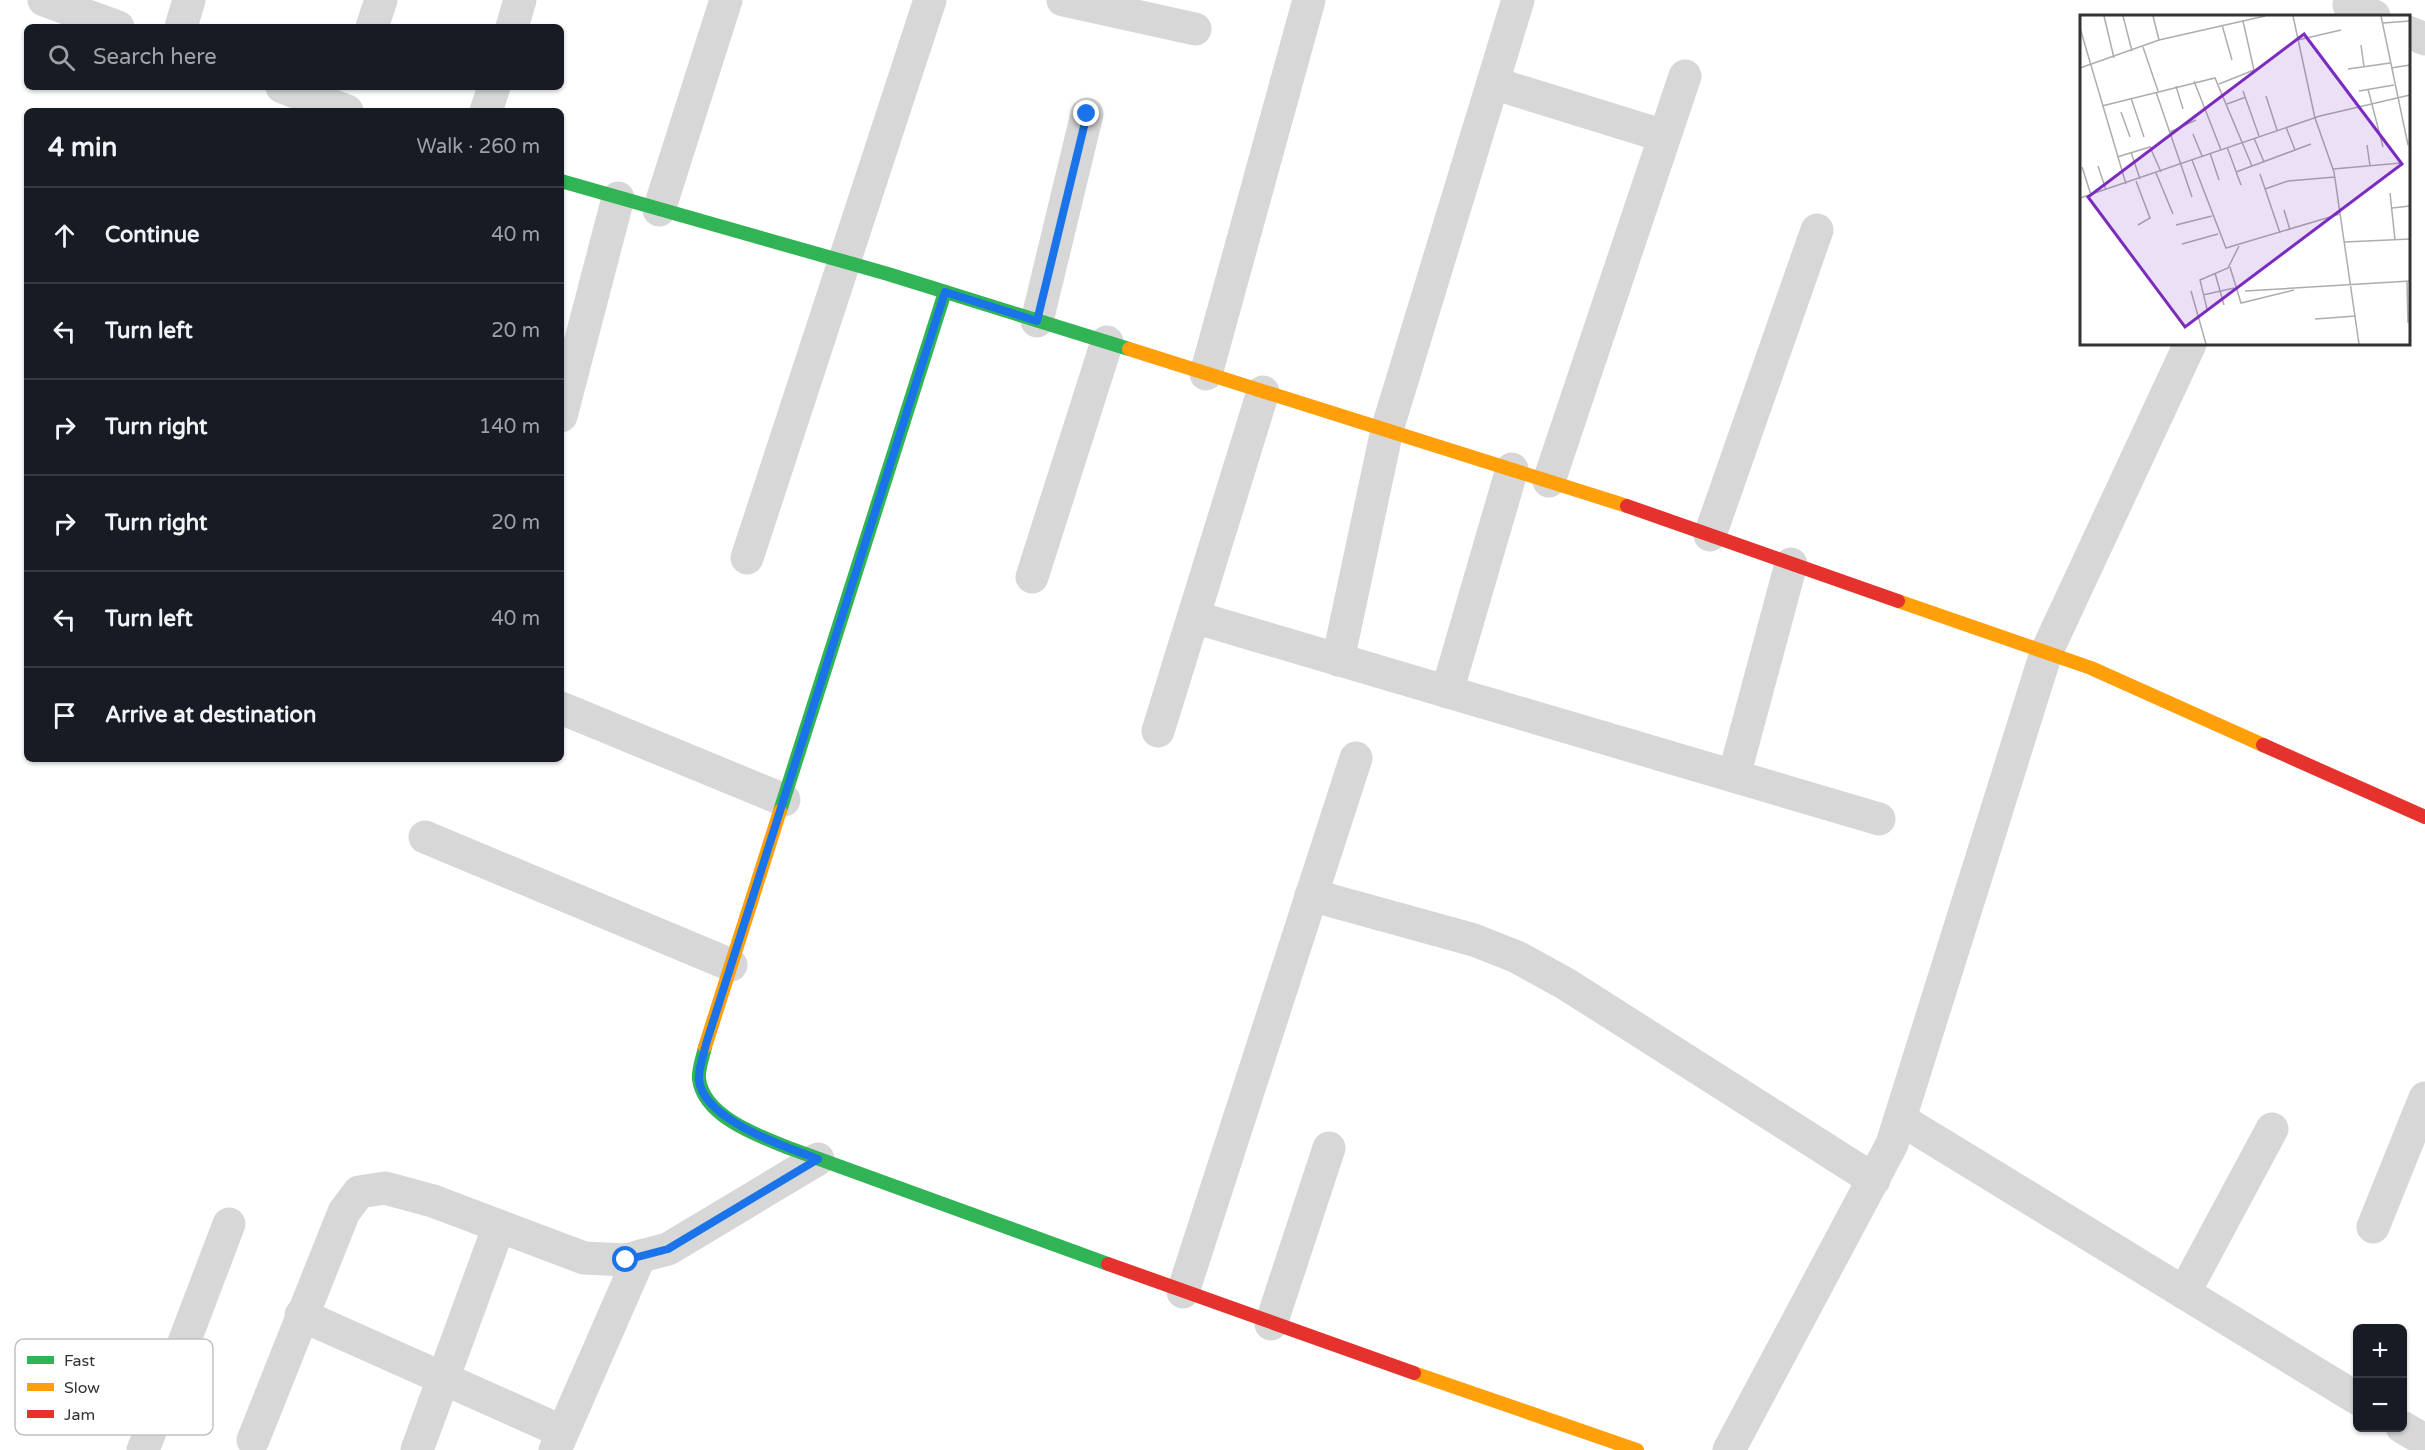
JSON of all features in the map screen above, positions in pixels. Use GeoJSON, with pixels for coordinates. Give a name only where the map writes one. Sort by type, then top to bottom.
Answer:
{"type":"FeatureCollection","features":[{"type":"Feature","properties":{"kind":"street"},"geometry":{"type":"LineString","coordinates":[[44,0],[110,24]]}},
{"type":"Feature","properties":{"kind":"street"},"geometry":{"type":"LineString","coordinates":[[182,24],[189,0]]}},
{"type":"Feature","properties":{"kind":"street"},"geometry":{"type":"LineString","coordinates":[[373,24],[381,0]]}},
{"type":"Feature","properties":{"kind":"street"},"geometry":{"type":"LineString","coordinates":[[513,24],[520,0]]}},
{"type":"Feature","properties":{"kind":"street"},"geometry":{"type":"LineString","coordinates":[[659,210],[726,0]]}},
{"type":"Feature","properties":{"kind":"street"},"geometry":{"type":"LineString","coordinates":[[747,558],[930,0]]}},
{"type":"Feature","properties":{"kind":"street"},"geometry":{"type":"LineString","coordinates":[[1063,0],[1195,29]]}},
{"type":"Feature","properties":{"kind":"street"},"geometry":{"type":"LineString","coordinates":[[1206,374],[1309,0]]}},
{"type":"Feature","properties":{"kind":"street"},"geometry":{"type":"LineString","coordinates":[[1338,660],[1387,430],[1518,0]]}},
{"type":"Feature","properties":{"kind":"street"},"geometry":{"type":"LineString","coordinates":[[2410,32],[2425,39]]}},
{"type":"Feature","properties":{"kind":"street"},"geometry":{"type":"LineString","coordinates":[[1549,481],[1685,76]]}},
{"type":"Feature","properties":{"kind":"street"},"geometry":{"type":"LineString","coordinates":[[1493,83],[1664,136]]}},
{"type":"Feature","properties":{"kind":"street"},"geometry":{"type":"LineString","coordinates":[[295,90],[347,102]]}},
{"type":"Feature","properties":{"kind":"street"},"geometry":{"type":"LineString","coordinates":[[487,108],[493,90]]}},
{"type":"Feature","properties":{"kind":"street"},"geometry":{"type":"LineString","coordinates":[[1037,321],[1087,114]]}},
{"type":"Feature","properties":{"kind":"street"},"geometry":{"type":"LineString","coordinates":[[564,182],[945,292],[1549,481],[2091,668],[2425,817]]}},
{"type":"Feature","properties":{"kind":"street"},"geometry":{"type":"LineString","coordinates":[[564,405],[618,198]]}},
{"type":"Feature","properties":{"kind":"street"},"geometry":{"type":"LineString","coordinates":[[1710,536],[1817,230]]}},
{"type":"Feature","properties":{"kind":"street"},"geometry":{"type":"LineString","coordinates":[[945,292],[706,1044],[699,1081],[712,1104],[747,1132],[818,1159],[1271,1324],[1637,1450]]}},
{"type":"Feature","properties":{"kind":"street"},"geometry":{"type":"LineString","coordinates":[[1032,577],[1107,342]]}},
{"type":"Feature","properties":{"kind":"street"},"geometry":{"type":"LineString","coordinates":[[1729,1450],[1892,1144],[2046,653],[2190,345]]}},
{"type":"Feature","properties":{"kind":"street"},"geometry":{"type":"LineString","coordinates":[[1158,731],[1263,392]]}},
{"type":"Feature","properties":{"kind":"street"},"geometry":{"type":"LineString","coordinates":[[1447,692],[1512,469]]}},
{"type":"Feature","properties":{"kind":"street"},"geometry":{"type":"LineString","coordinates":[[1734,776],[1791,564]]}},
{"type":"Feature","properties":{"kind":"street"},"geometry":{"type":"LineString","coordinates":[[1194,617],[1879,819]]}},
{"type":"Feature","properties":{"kind":"street"},"geometry":{"type":"LineString","coordinates":[[564,709],[784,800]]}},
{"type":"Feature","properties":{"kind":"street"},"geometry":{"type":"LineString","coordinates":[[1183,1292],[1356,758]]}},
{"type":"Feature","properties":{"kind":"street"},"geometry":{"type":"LineString","coordinates":[[425,837],[731,965]]}},
{"type":"Feature","properties":{"kind":"street"},"geometry":{"type":"LineString","coordinates":[[1311,896],[1474,940],[1517,957],[1566,984],[1874,1180]]}},
{"type":"Feature","properties":{"kind":"street"},"geometry":{"type":"LineString","coordinates":[[2373,1227],[2425,1098]]}},
{"type":"Feature","properties":{"kind":"street"},"geometry":{"type":"LineString","coordinates":[[1900,1119],[2353,1396]]}},
{"type":"Feature","properties":{"kind":"street"},"geometry":{"type":"LineString","coordinates":[[2184,1293],[2272,1129]]}},
{"type":"Feature","properties":{"kind":"street"},"geometry":{"type":"LineString","coordinates":[[1271,1324],[1329,1148]]}},
{"type":"Feature","properties":{"kind":"street"},"geometry":{"type":"LineString","coordinates":[[253,1440],[344,1212],[358,1192],[385,1188],[433,1201],[584,1258],[626,1260],[668,1249],[818,1159]]}},
{"type":"Feature","properties":{"kind":"street"},"geometry":{"type":"LineString","coordinates":[[186,1339],[229,1224]]}},
{"type":"Feature","properties":{"kind":"street"},"geometry":{"type":"LineString","coordinates":[[417,1450],[499,1226]]}},
{"type":"Feature","properties":{"kind":"street"},"geometry":{"type":"LineString","coordinates":[[301,1315],[443,1379],[558,1441],[640,1256]]}},
{"type":"Feature","properties":{"kind":"street"},"geometry":{"type":"LineString","coordinates":[[144,1450],[150,1435]]}},
{"type":"Feature","properties":{"kind":"traffic: fast"},"geometry":{"type":"LineString","coordinates":[[564,182],[888,274],[1129,349]]}},
{"type":"Feature","properties":{"kind":"traffic: fast"},"geometry":{"type":"LineString","coordinates":[[780,811],[945,292]]}},
{"type":"Feature","properties":{"kind":"traffic: fast"},"geometry":{"type":"LineString","coordinates":[[705,1047],[699,1075],[703,1092],[722,1114],[749,1131],[789,1148],[1108,1264]]}},
{"type":"Feature","properties":{"kind":"traffic: slow"},"geometry":{"type":"LineString","coordinates":[[1129,349],[1627,506]]}},
{"type":"Feature","properties":{"kind":"traffic: slow"},"geometry":{"type":"LineString","coordinates":[[1898,601],[2091,668],[2263,745]]}},
{"type":"Feature","properties":{"kind":"traffic: slow"},"geometry":{"type":"LineString","coordinates":[[705,1047],[780,811]]}},
{"type":"Feature","properties":{"kind":"traffic: slow"},"geometry":{"type":"LineString","coordinates":[[1414,1373],[1637,1450]]}},
{"type":"Feature","properties":{"kind":"traffic: jam"},"geometry":{"type":"LineString","coordinates":[[1627,506],[1898,601]]}},
{"type":"Feature","properties":{"kind":"traffic: jam"},"geometry":{"type":"LineString","coordinates":[[2263,745],[2425,817]]}},
{"type":"Feature","properties":{"kind":"traffic: jam"},"geometry":{"type":"LineString","coordinates":[[1108,1264],[1414,1373]]}},
{"type":"Feature","properties":{"kind":"route"},"geometry":{"type":"LineString","coordinates":[[626,1260],[668,1249],[818,1159],[747,1132],[712,1104],[699,1081],[706,1044],[945,292],[1037,321],[1087,114]]}}]}
